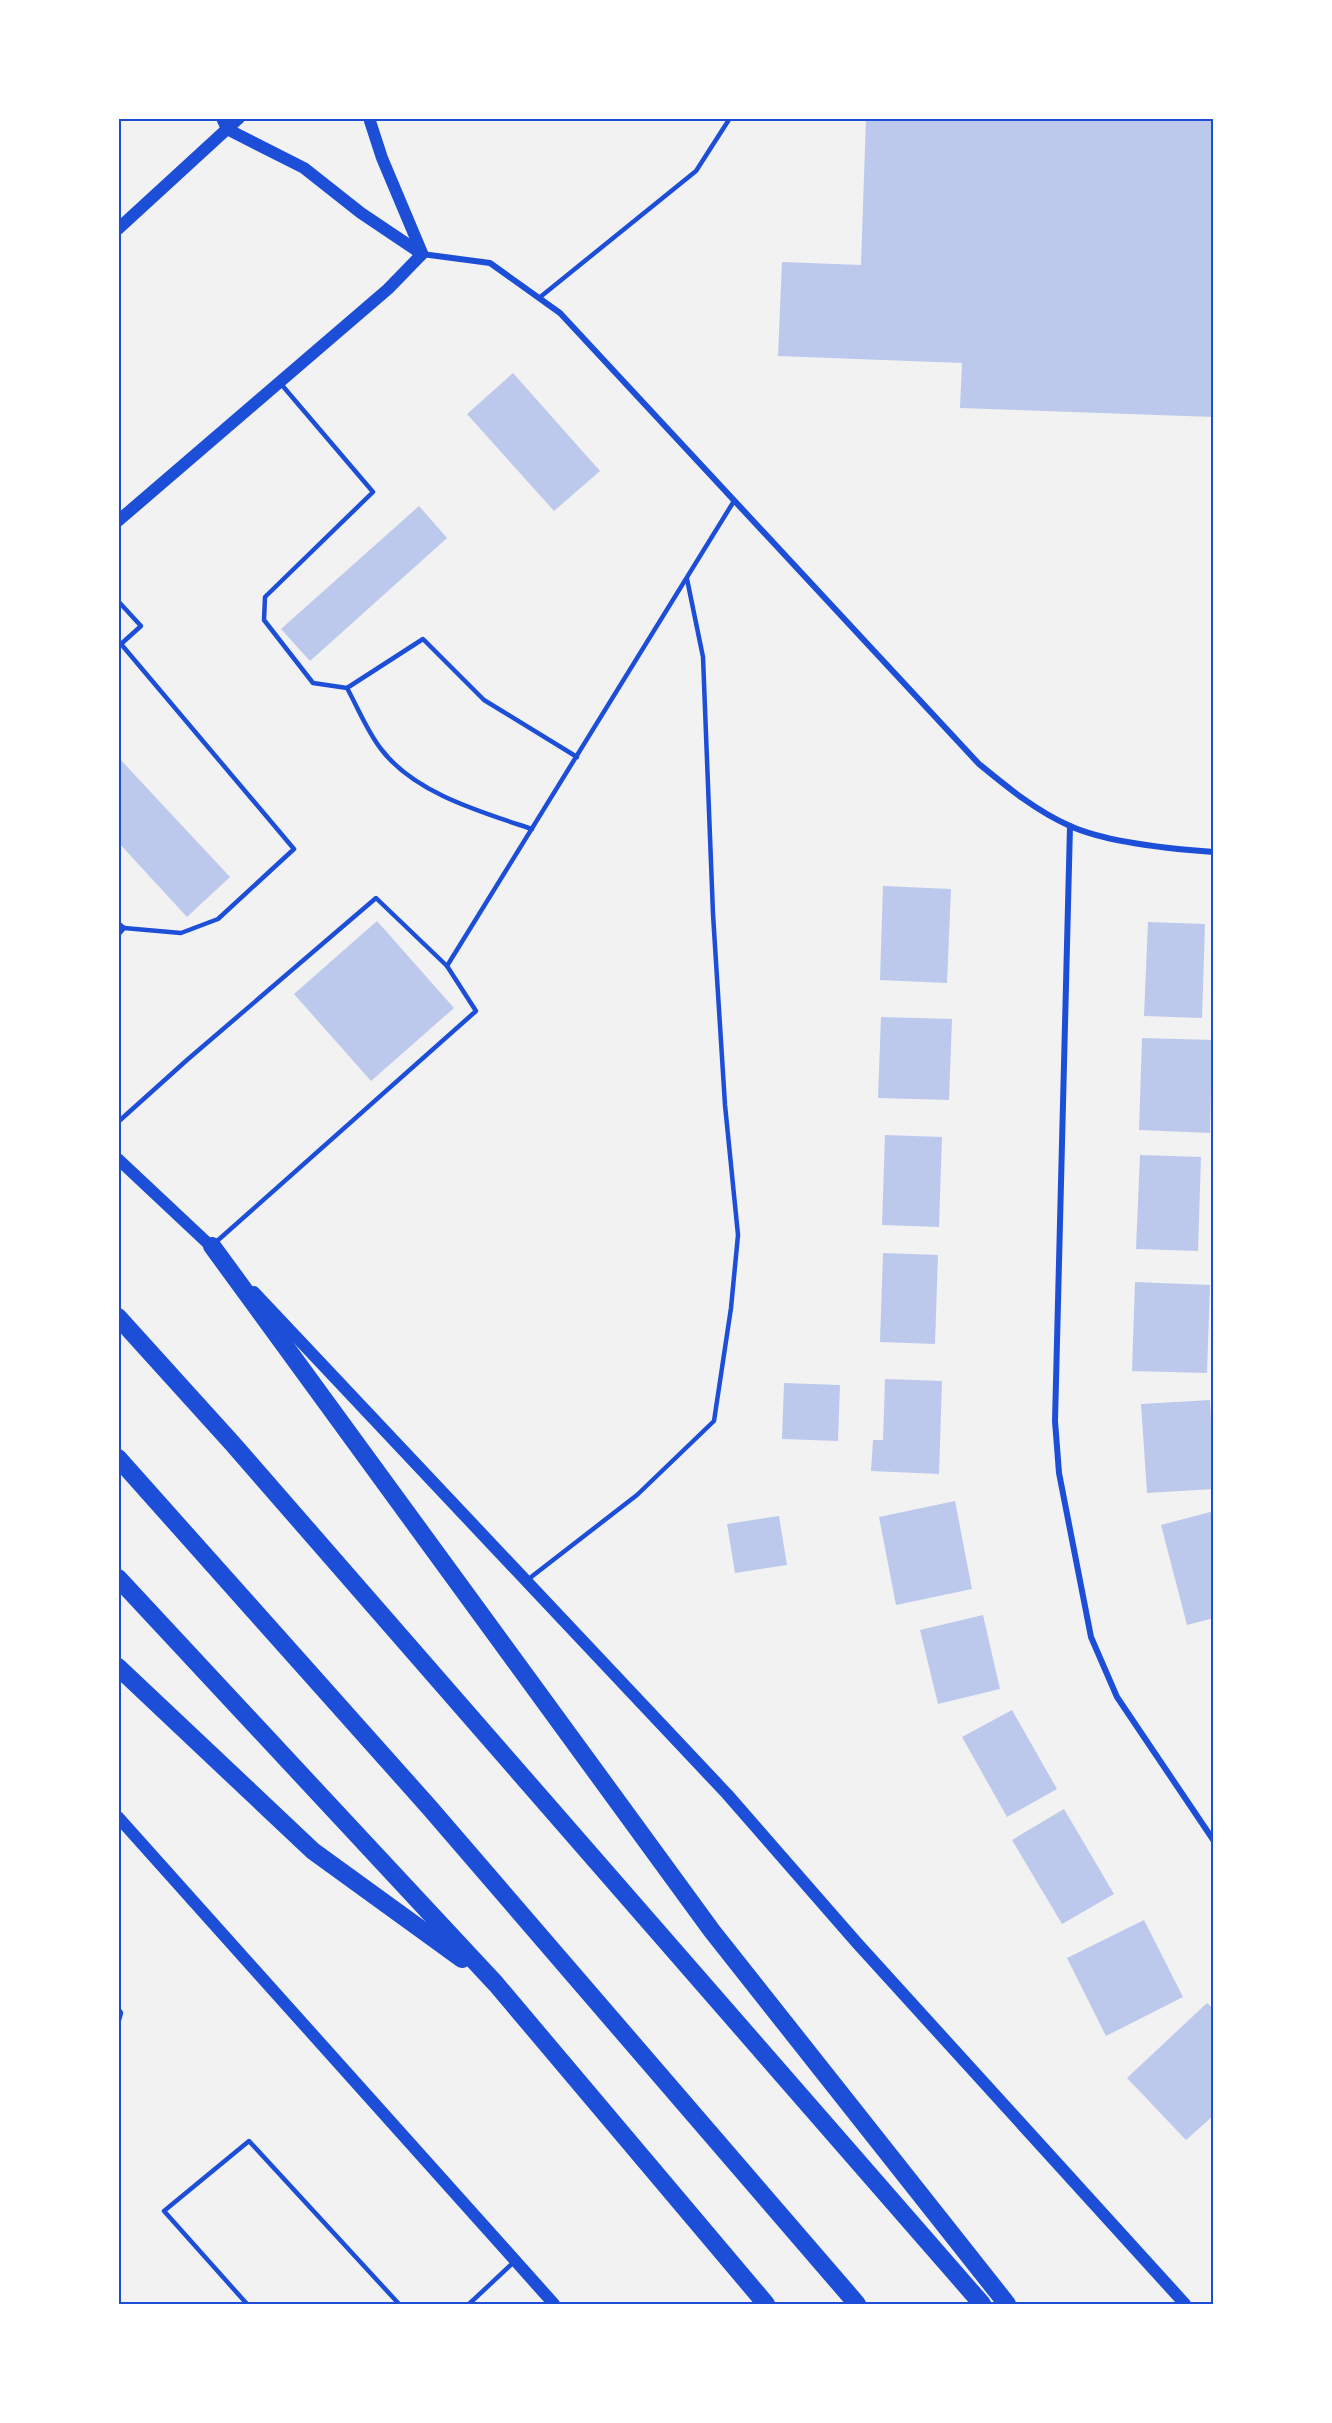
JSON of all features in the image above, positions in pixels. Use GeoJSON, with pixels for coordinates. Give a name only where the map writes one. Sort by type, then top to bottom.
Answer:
{"type":"FeatureCollection","features":[{"type":"Feature","properties":{"kind":"highway"},"geometry":{"type":"LineString","coordinates":[[212,1246],[712,1931],[1007,2304]]}},
{"type":"Feature","properties":{"kind":"highway"},"geometry":{"type":"LineString","coordinates":[[118,1317],[232,1443],[982,2304]]}},
{"type":"Feature","properties":{"kind":"highway"},"geometry":{"type":"LineString","coordinates":[[118,1458],[429,1807],[857,2304]]}},
{"type":"Feature","properties":{"kind":"highway"},"geometry":{"type":"LineString","coordinates":[[118,1578],[496,1984],[766,2304]]}},
{"type":"Feature","properties":{"kind":"highway"},"geometry":{"type":"LineString","coordinates":[[118,1667],[313,1851],[496,1984]]}},
{"type":"Feature","properties":{"kind":"main road"},"geometry":{"type":"LineString","coordinates":[[118,229],[225,124],[239,118]]}},
{"type":"Feature","properties":{"kind":"main road"},"geometry":{"type":"LineString","coordinates":[[369,118],[382,158],[422,254]]}},
{"type":"Feature","properties":{"kind":"main road"},"geometry":{"type":"LineString","coordinates":[[225,124],[304,168],[361,213],[422,254]]}},
{"type":"Feature","properties":{"kind":"main road"},"geometry":{"type":"LineString","coordinates":[[118,521],[388,289],[422,254]]}},
{"type":"Feature","properties":{"kind":"main road"},"geometry":{"type":"LineString","coordinates":[[118,1159],[212,1246],[727,1794],[857,1943],[1185,2304]]}},
{"type":"Feature","properties":{"kind":"main road"},"geometry":{"type":"LineString","coordinates":[[118,1816],[554,2304]]}},
{"type":"Feature","properties":{"kind":"street"},"geometry":{"type":"LineString","coordinates":[[422,254],[490,263],[560,313],[979,764],[1022,798],[1070,826],[1125,841],[1214,852]]}},
{"type":"Feature","properties":{"kind":"street"},"geometry":{"type":"LineString","coordinates":[[1070,826],[1055,1421],[1059,1473],[1091,1637],[1117,1697],[1214,1841]]}},
{"type":"Feature","properties":{"kind":"lane"},"geometry":{"type":"LineString","coordinates":[[539,298],[696,171],[730,118]]}},
{"type":"Feature","properties":{"kind":"lane"},"geometry":{"type":"LineString","coordinates":[[280,381],[373,492],[265,597],[264,620],[313,683],[347,688],[423,639],[484,700],[577,757]]}},
{"type":"Feature","properties":{"kind":"lane"},"geometry":{"type":"LineString","coordinates":[[447,966],[734,501]]}},
{"type":"Feature","properties":{"kind":"lane"},"geometry":{"type":"LineString","coordinates":[[526,1581],[637,1495],[714,1421],[731,1308],[738,1235],[724,1106],[703,657],[687,579]]}},
{"type":"Feature","properties":{"kind":"lane"},"geometry":{"type":"LineString","coordinates":[[118,601],[141,626],[120,645],[294,849],[218,919],[181,933],[124,928],[118,923]]}},
{"type":"Feature","properties":{"kind":"lane"},"geometry":{"type":"LineString","coordinates":[[347,688],[381,749],[416,782],[483,813],[532,829]]}},
{"type":"Feature","properties":{"kind":"lane"},"geometry":{"type":"LineString","coordinates":[[118,1122],[376,898],[447,966],[476,1011],[212,1246]]}},
{"type":"Feature","properties":{"kind":"lane"},"geometry":{"type":"LineString","coordinates":[[118,935],[124,928]]}},
{"type":"Feature","properties":{"kind":"lane"},"geometry":{"type":"LineString","coordinates":[[118,2008],[122,2013],[118,2024]]}},
{"type":"Feature","properties":{"kind":"lane"},"geometry":{"type":"LineString","coordinates":[[247,2304],[164,2211],[249,2141],[399,2304]]}},
{"type":"Feature","properties":{"kind":"lane"},"geometry":{"type":"LineString","coordinates":[[469,2304],[515,2261]]}},
{"type":"Feature","properties":{"kind":"building"},"geometry":{"type":"Polygon","coordinates":[[[866,118],[1214,118],[1214,417],[960,408],[962,363],[778,356],[782,262],[861,265],[866,118]]]}},
{"type":"Feature","properties":{"kind":"building"},"geometry":{"type":"Polygon","coordinates":[[[513,373],[600,471],[554,511],[467,414],[513,373]]]}},
{"type":"Feature","properties":{"kind":"building"},"geometry":{"type":"Polygon","coordinates":[[[419,506],[447,538],[310,661],[281,629],[419,506]]]}},
{"type":"Feature","properties":{"kind":"building"},"geometry":{"type":"Polygon","coordinates":[[[118,757],[230,877],[187,917],[118,842],[118,757]]]}},
{"type":"Feature","properties":{"kind":"building"},"geometry":{"type":"Polygon","coordinates":[[[883,886],[951,889],[947,983],[880,980],[883,886]]]}},
{"type":"Feature","properties":{"kind":"building"},"geometry":{"type":"Polygon","coordinates":[[[377,921],[454,1008],[371,1081],[294,994],[377,921]]]}},
{"type":"Feature","properties":{"kind":"building"},"geometry":{"type":"Polygon","coordinates":[[[1148,922],[1205,924],[1202,1018],[1144,1016],[1148,922]]]}},
{"type":"Feature","properties":{"kind":"building"},"geometry":{"type":"Polygon","coordinates":[[[881,1017],[952,1019],[949,1100],[878,1098],[881,1017]]]}},
{"type":"Feature","properties":{"kind":"building"},"geometry":{"type":"Polygon","coordinates":[[[1142,1038],[1214,1040],[1214,1087],[1211,1087],[1210,1133],[1139,1130],[1142,1038]]]}},
{"type":"Feature","properties":{"kind":"building"},"geometry":{"type":"Polygon","coordinates":[[[885,1135],[942,1137],[939,1227],[882,1225],[885,1135]]]}},
{"type":"Feature","properties":{"kind":"building"},"geometry":{"type":"Polygon","coordinates":[[[1140,1155],[1201,1157],[1198,1251],[1136,1249],[1140,1155]]]}},
{"type":"Feature","properties":{"kind":"building"},"geometry":{"type":"Polygon","coordinates":[[[883,1253],[938,1255],[935,1344],[880,1342],[883,1253]]]}},
{"type":"Feature","properties":{"kind":"building"},"geometry":{"type":"Polygon","coordinates":[[[1135,1282],[1210,1285],[1207,1373],[1132,1371],[1135,1282]]]}},
{"type":"Feature","properties":{"kind":"building"},"geometry":{"type":"Polygon","coordinates":[[[885,1379],[942,1381],[939,1474],[871,1471],[873,1440],[883,1440],[885,1379]]]}},
{"type":"Feature","properties":{"kind":"building"},"geometry":{"type":"Polygon","coordinates":[[[784,1383],[840,1385],[838,1441],[782,1439],[784,1383]]]}},
{"type":"Feature","properties":{"kind":"building"},"geometry":{"type":"Polygon","coordinates":[[[1210,1400],[1214,1489],[1147,1493],[1141,1404],[1210,1400]]]}},
{"type":"Feature","properties":{"kind":"building"},"geometry":{"type":"Polygon","coordinates":[[[955,1501],[972,1589],[896,1605],[879,1517],[955,1501]]]}},
{"type":"Feature","properties":{"kind":"building"},"geometry":{"type":"Polygon","coordinates":[[[1214,1511],[1214,1618],[1187,1625],[1161,1525],[1214,1511]]]}},
{"type":"Feature","properties":{"kind":"building"},"geometry":{"type":"Polygon","coordinates":[[[779,1516],[787,1565],[735,1573],[727,1524],[779,1516]]]}},
{"type":"Feature","properties":{"kind":"building"},"geometry":{"type":"Polygon","coordinates":[[[983,1615],[1000,1689],[938,1704],[920,1630],[983,1615]]]}},
{"type":"Feature","properties":{"kind":"building"},"geometry":{"type":"Polygon","coordinates":[[[1012,1710],[1057,1789],[1007,1817],[962,1737],[1012,1710]]]}},
{"type":"Feature","properties":{"kind":"building"},"geometry":{"type":"Polygon","coordinates":[[[1064,1809],[1114,1894],[1062,1924],[1012,1840],[1064,1809]]]}},
{"type":"Feature","properties":{"kind":"building"},"geometry":{"type":"Polygon","coordinates":[[[1144,1920],[1183,1997],[1106,2036],[1067,1958],[1144,1920]]]}},
{"type":"Feature","properties":{"kind":"building"},"geometry":{"type":"Polygon","coordinates":[[[1207,2003],[1214,2009],[1214,2115],[1186,2140],[1127,2078],[1207,2003]]]}}]}
